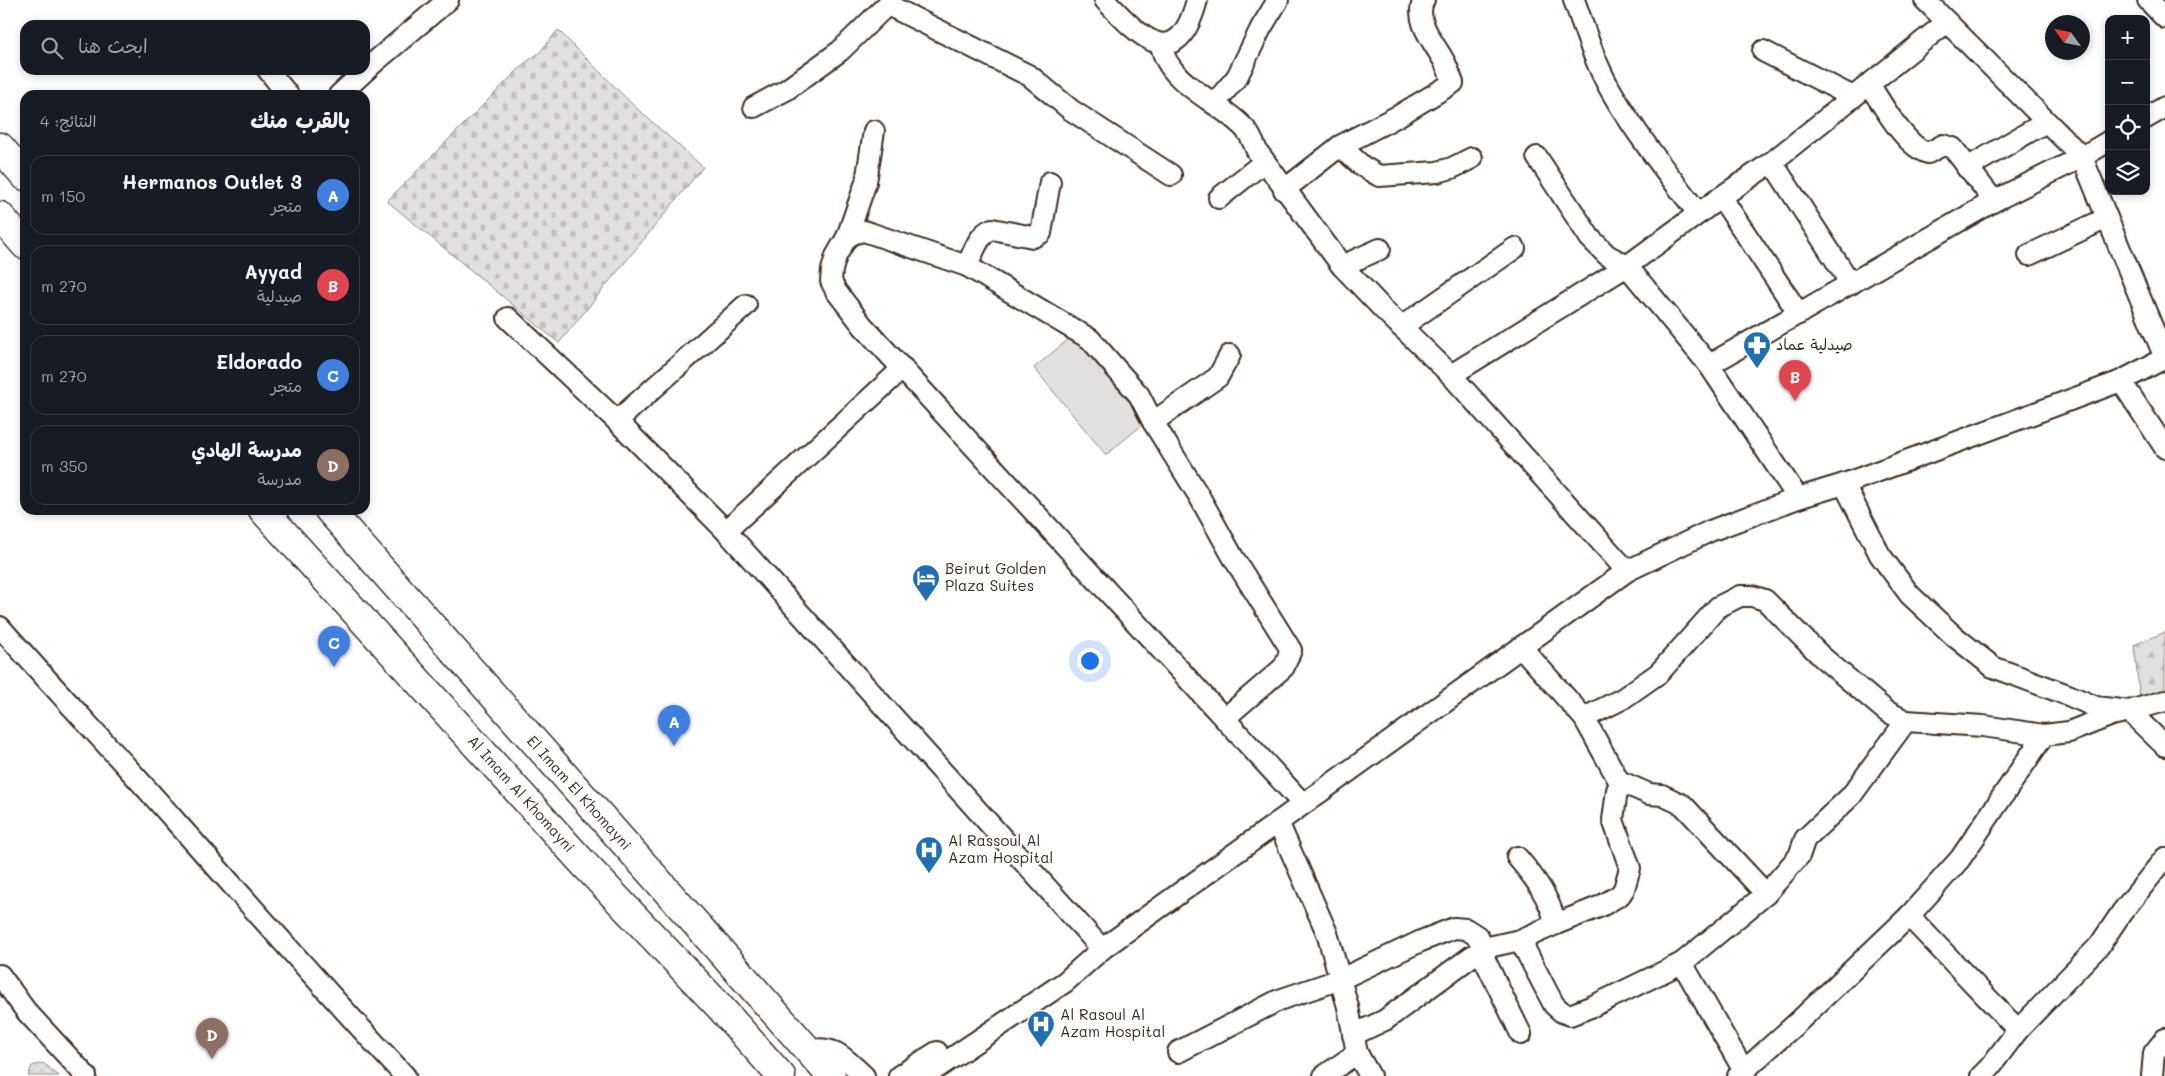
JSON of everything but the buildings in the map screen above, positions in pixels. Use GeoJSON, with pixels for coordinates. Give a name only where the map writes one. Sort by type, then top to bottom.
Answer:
{"type":"FeatureCollection","features":[{"type":"Feature","properties":{"kind":"highway"},"geometry":{"type":"LineString","coordinates":[[0,148],[20,170]]}},
{"type":"Feature","properties":{"kind":"highway"},"geometry":{"type":"LineString","coordinates":[[0,216],[20,239]]}},
{"type":"Feature","properties":{"kind":"highway","name":"Al Imam Al Khomayni"},"geometry":{"type":"LineString","coordinates":[[268,515],[584,864],[718,1005],[781,1076]]}},
{"type":"Feature","properties":{"kind":"highway","name":"El Imam El Khomayni"},"geometry":{"type":"LineString","coordinates":[[333,515],[831,1076]]}},
{"type":"Feature","properties":{"kind":"street"},"geometry":{"type":"LineString","coordinates":[[370,66],[448,0]]}},
{"type":"Feature","properties":{"kind":"street"},"geometry":{"type":"LineString","coordinates":[[1106,0],[1124,20],[1144,35],[1161,44],[1170,44],[1181,38],[1191,21],[1197,0]]}},
{"type":"Feature","properties":{"kind":"street"},"geometry":{"type":"LineString","coordinates":[[1214,104],[1237,77],[1261,28],[1278,0]]}},
{"type":"Feature","properties":{"kind":"street"},"geometry":{"type":"LineString","coordinates":[[1284,190],[1340,146],[1398,116],[1453,83],[1444,60],[1425,28],[1421,6],[1424,0]]}},
{"type":"Feature","properties":{"kind":"street"},"geometry":{"type":"LineString","coordinates":[[1574,0],[1595,58],[1609,88],[1630,122],[1698,214]]}},
{"type":"Feature","properties":{"kind":"street"},"geometry":{"type":"LineString","coordinates":[[925,1076],[1065,982],[1101,950],[1628,571],[1710,531],[1798,498],[1844,484],[2121,381],[2165,358],[2082,157],[2071,143],[2046,122],[1925,0]]}},
{"type":"Feature","properties":{"kind":"street"},"geometry":{"type":"LineString","coordinates":[[2148,0],[2165,18]]}},
{"type":"Feature","properties":{"kind":"street"},"geometry":{"type":"LineString","coordinates":[[754,107],[786,90],[840,51],[890,3],[1030,76],[1072,110],[1171,175]]}},
{"type":"Feature","properties":{"kind":"street"},"geometry":{"type":"LineString","coordinates":[[1451,375],[1627,266],[1721,196],[1772,162],[1947,22]]}},
{"type":"Feature","properties":{"kind":"street"},"geometry":{"type":"LineString","coordinates":[[1161,44],[1162,54],[1169,68],[1235,119],[1248,132],[1264,162],[1342,266],[1451,375],[1628,571]]}},
{"type":"Feature","properties":{"kind":"street"},"geometry":{"type":"LineString","coordinates":[[1763,51],[1853,97]]}},
{"type":"Feature","properties":{"kind":"street"},"geometry":{"type":"LineString","coordinates":[[272,75],[284,90]]}},
{"type":"Feature","properties":{"kind":"street"},"geometry":{"type":"LineString","coordinates":[[344,90],[360,75]]}},
{"type":"Feature","properties":{"kind":"street"},"geometry":{"type":"LineString","coordinates":[[1869,84],[1908,140],[1917,148],[1928,153],[1938,146],[1948,145],[1994,201]]}},
{"type":"Feature","properties":{"kind":"street"},"geometry":{"type":"LineString","coordinates":[[2150,116],[2165,107]]}},
{"type":"Feature","properties":{"kind":"street"},"geometry":{"type":"LineString","coordinates":[[1967,168],[2046,122]]}},
{"type":"Feature","properties":{"kind":"street"},"geometry":{"type":"LineString","coordinates":[[874,131],[866,182],[847,237],[836,256],[832,270],[831,281],[846,305],[1303,804]]}},
{"type":"Feature","properties":{"kind":"street"},"geometry":{"type":"LineString","coordinates":[[1709,365],[1994,201],[2105,143]]}},
{"type":"Feature","properties":{"kind":"street"},"geometry":{"type":"LineString","coordinates":[[1340,146],[1362,166],[1379,176],[1436,172],[1452,168],[1472,158]]}},
{"type":"Feature","properties":{"kind":"street"},"geometry":{"type":"LineString","coordinates":[[1537,157],[1590,238],[1607,255],[1627,266],[1709,365],[1798,498]]}},
{"type":"Feature","properties":{"kind":"street"},"geometry":{"type":"LineString","coordinates":[[1219,198],[1264,162]]}},
{"type":"Feature","properties":{"kind":"street"},"geometry":{"type":"LineString","coordinates":[[1772,162],[1851,284]]}},
{"type":"Feature","properties":{"kind":"street"},"geometry":{"type":"LineString","coordinates":[[967,266],[981,238],[987,231],[992,229],[1033,238],[1041,233],[1050,182]]}},
{"type":"Feature","properties":{"kind":"street"},"geometry":{"type":"LineString","coordinates":[[1721,196],[1799,314]]}},
{"type":"Feature","properties":{"kind":"street"},"geometry":{"type":"LineString","coordinates":[[2030,255],[2108,218]]}},
{"type":"Feature","properties":{"kind":"street"},"geometry":{"type":"LineString","coordinates":[[847,237],[864,231],[967,266],[1090,338],[1138,395],[1152,422],[1199,496],[1232,557],[1291,650],[1284,667],[1225,718]]}},
{"type":"Feature","properties":{"kind":"street"},"geometry":{"type":"LineString","coordinates":[[1401,327],[1515,248]]}},
{"type":"Feature","properties":{"kind":"street"},"geometry":{"type":"LineString","coordinates":[[1342,266],[1380,249]]}},
{"type":"Feature","properties":{"kind":"street"},"geometry":{"type":"LineString","coordinates":[[617,421],[746,305]]}},
{"type":"Feature","properties":{"kind":"street"},"geometry":{"type":"LineString","coordinates":[[508,318],[617,421],[726,531],[1101,950]]}},
{"type":"Feature","properties":{"kind":"street"},"geometry":{"type":"LineString","coordinates":[[1152,422],[1218,377],[1230,355]]}},
{"type":"Feature","properties":{"kind":"street"},"geometry":{"type":"LineString","coordinates":[[726,531],[903,368]]}},
{"type":"Feature","properties":{"kind":"street"},"geometry":{"type":"LineString","coordinates":[[2121,381],[2165,448]]}},
{"type":"Feature","properties":{"kind":"street"},"geometry":{"type":"LineString","coordinates":[[1844,484],[1880,555],[1910,596],[1954,636],[1993,667],[2096,707],[2129,711],[2165,746]]}},
{"type":"Feature","properties":{"kind":"street"},"geometry":{"type":"LineString","coordinates":[[1584,718],[1622,699],[1659,673],[1718,607],[1740,596],[1752,596],[1765,600],[1822,657],[1886,711],[1906,721],[1983,726],[2044,736],[2068,732],[2112,715],[2165,701]]}},
{"type":"Feature","properties":{"kind":"street"},"geometry":{"type":"LineString","coordinates":[[0,627],[280,941],[405,1076]]}},
{"type":"Feature","properties":{"kind":"street"},"geometry":{"type":"LineString","coordinates":[[1521,647],[1584,718],[1615,776],[1626,784],[1649,794],[1662,796],[1683,805],[1766,894]]}},
{"type":"Feature","properties":{"kind":"street"},"geometry":{"type":"LineString","coordinates":[[1520,940],[1554,1005],[1562,1012],[1570,1015],[1593,1006],[1682,963],[1766,894],[1799,856],[1805,839],[1851,796],[1906,721]]}},
{"type":"Feature","properties":{"kind":"street"},"geometry":{"type":"LineString","coordinates":[[1682,963],[1741,1073],[1909,916],[1960,859],[2044,736]]}},
{"type":"Feature","properties":{"kind":"street"},"geometry":{"type":"LineString","coordinates":[[1324,1076],[1355,1044],[1462,962],[1493,946],[1520,940],[1601,906],[1620,895],[1624,889],[1630,868],[1613,820],[1617,790],[1626,784]]}},
{"type":"Feature","properties":{"kind":"street"},"geometry":{"type":"LineString","coordinates":[[1278,822],[1327,933],[1341,979],[1355,1044],[1370,1076]]}},
{"type":"Feature","properties":{"kind":"street"},"geometry":{"type":"LineString","coordinates":[[1517,857],[1541,888],[1552,908],[1556,924]]}},
{"type":"Feature","properties":{"kind":"street"},"geometry":{"type":"LineString","coordinates":[[1981,1076],[2018,1030],[2099,946],[2122,912],[2165,858]]}},
{"type":"Feature","properties":{"kind":"street"},"geometry":{"type":"LineString","coordinates":[[1909,916],[2018,1030]]}},
{"type":"Feature","properties":{"kind":"street"},"geometry":{"type":"LineString","coordinates":[[1178,1052],[1279,1000],[1341,979],[1420,941],[1454,928],[1466,929],[1477,936],[1480,941],[1481,952],[1521,1034]]}},
{"type":"Feature","properties":{"kind":"street"},"geometry":{"type":"LineString","coordinates":[[899,1076],[1101,950]]}},
{"type":"Feature","properties":{"kind":"street"},"geometry":{"type":"LineString","coordinates":[[0,975],[26,1011],[86,1076]]}},
{"type":"Feature","properties":{"kind":"street"},"geometry":{"type":"LineString","coordinates":[[2152,1076],[2154,1053],[2165,1039]]}},
{"type":"Feature","properties":{"kind":"street"},"geometry":{"type":"LineString","coordinates":[[808,1050],[823,1048],[835,1051],[864,1076]]}},
{"type":"Feature","properties":{"kind":"green space"},"geometry":{"type":"Polygon","coordinates":[[[558,30],[632,104],[703,167],[559,343],[387,201],[525,63],[539,53],[558,30]]]}},
{"type":"Feature","properties":{"kind":"green space"},"geometry":{"type":"Polygon","coordinates":[[[1076,333],[1148,420],[1106,455],[1034,368],[1076,333]]]}},
{"type":"Feature","properties":{"kind":"green space"},"geometry":{"type":"Polygon","coordinates":[[[2165,632],[2165,692],[2140,700],[2134,645],[2165,632]]]}},
{"type":"Feature","properties":{"kind":"green space"},"geometry":{"type":"Polygon","coordinates":[[[43,1063],[59,1076],[28,1076],[32,1066],[43,1063]]]}},
{"type":"Feature","properties":{"kind":"place","name":"صيدلية عماد"},"geometry":{"type":"Point","coordinates":[1757,369]}},
{"type":"Feature","properties":{"kind":"place","name":"Ayyad"},"geometry":{"type":"Point","coordinates":[1795,401]}},
{"type":"Feature","properties":{"kind":"place","name":"Beirut Golden Plaza Suites"},"geometry":{"type":"Point","coordinates":[926,602]}},
{"type":"Feature","properties":{"kind":"place","name":"Eldorado"},"geometry":{"type":"Point","coordinates":[334,667]}},
{"type":"Feature","properties":{"kind":"place","name":"3 Hermanos Outlet"},"geometry":{"type":"Point","coordinates":[674,746]}},
{"type":"Feature","properties":{"kind":"place","name":"Al Rassoul Al Azam Hospital"},"geometry":{"type":"Point","coordinates":[929,874]}},
{"type":"Feature","properties":{"kind":"place","name":"Al Rasoul Al Azam Hospital"},"geometry":{"type":"Point","coordinates":[1041,1048]}},
{"type":"Feature","properties":{"kind":"place","name":"مدرسة الهادي"},"geometry":{"type":"Point","coordinates":[212,1059]}}]}
